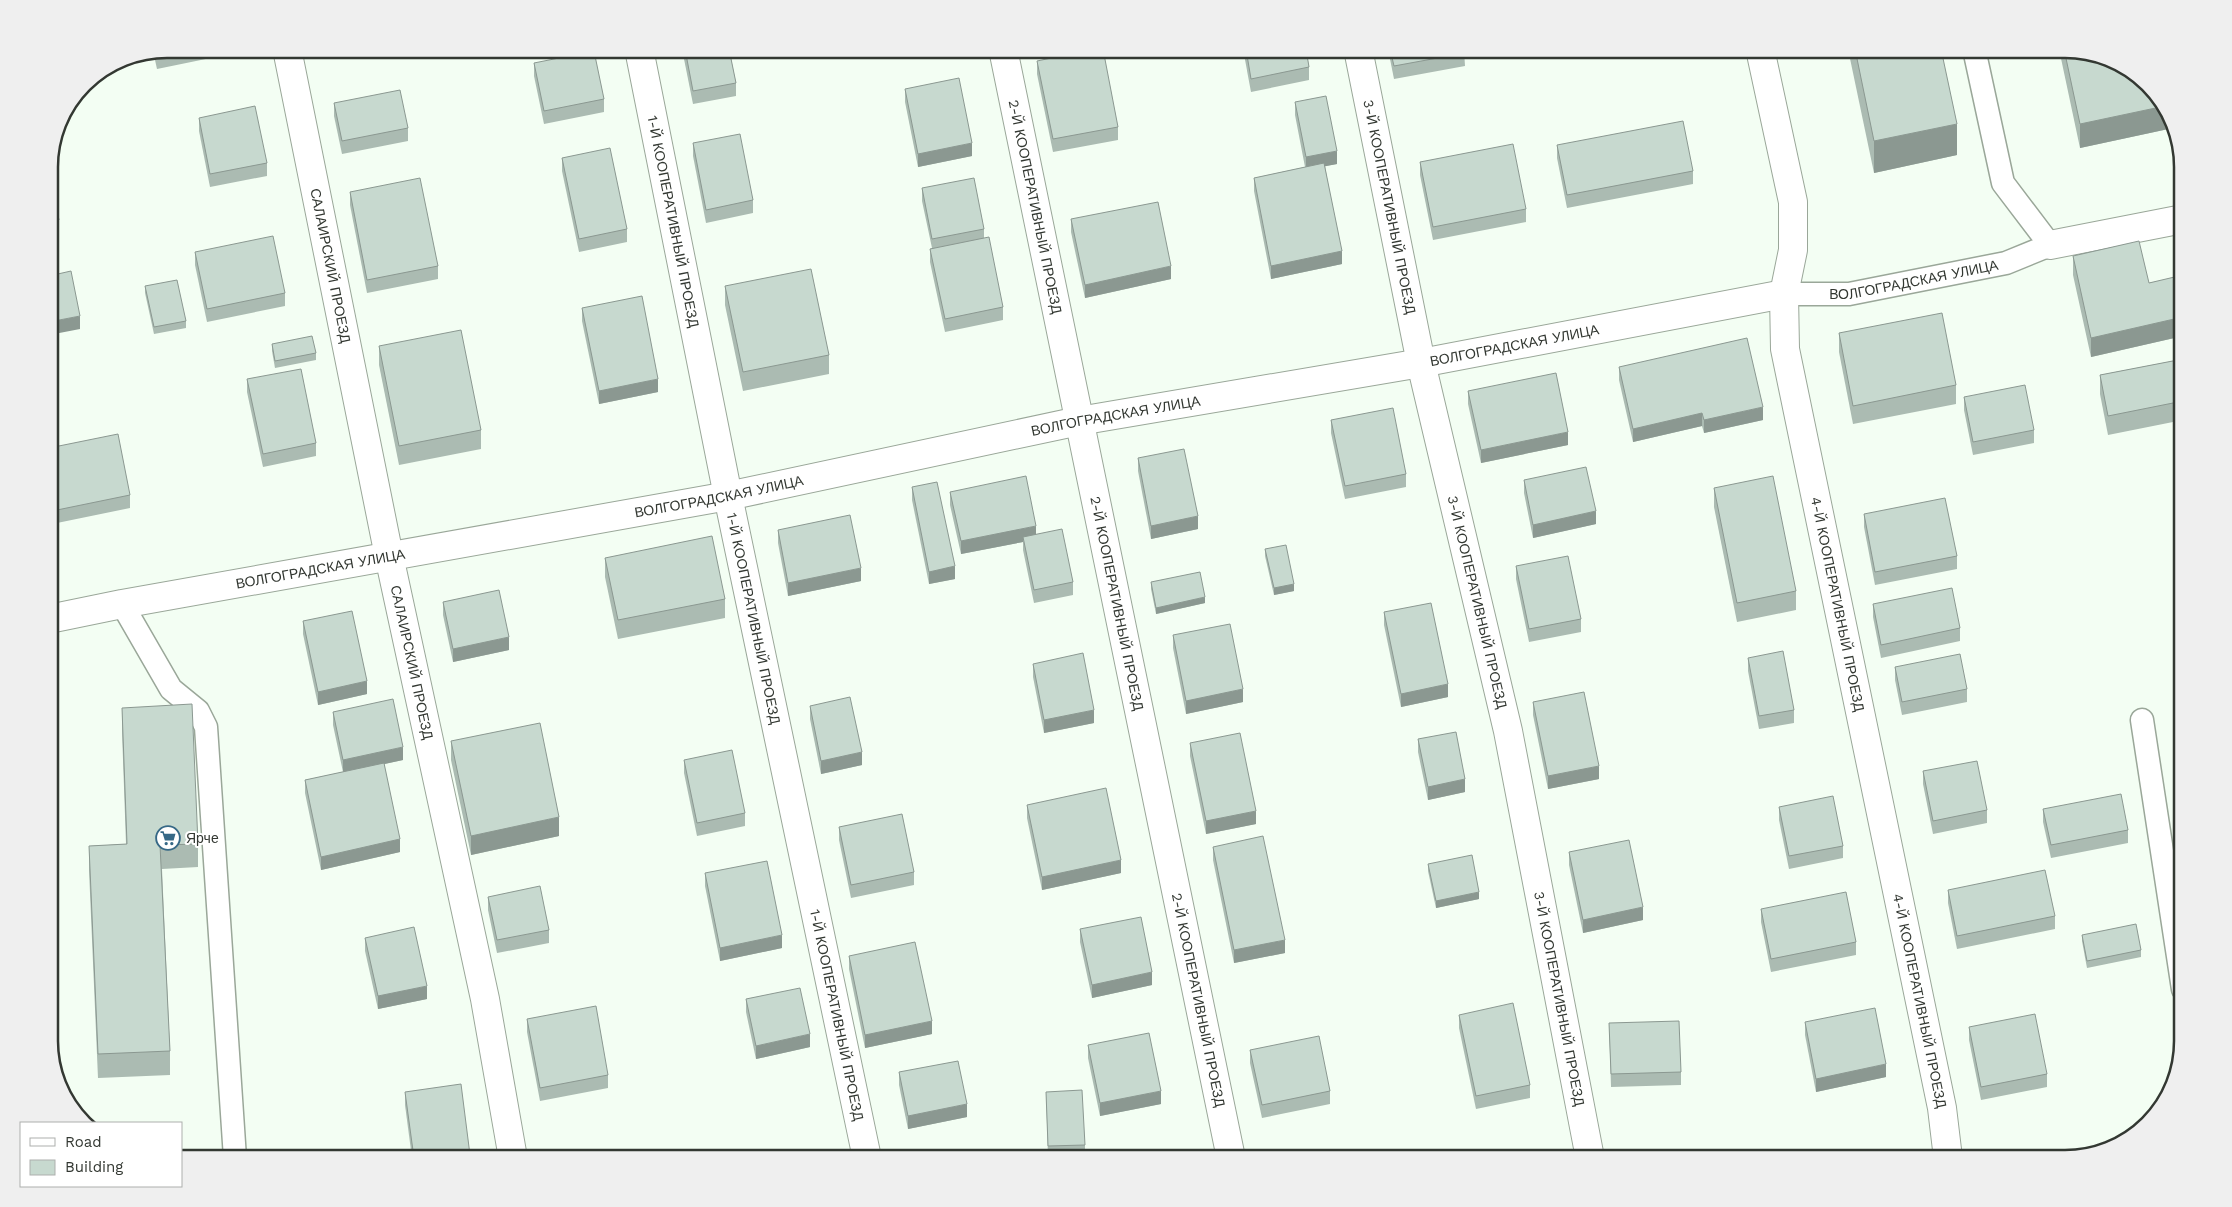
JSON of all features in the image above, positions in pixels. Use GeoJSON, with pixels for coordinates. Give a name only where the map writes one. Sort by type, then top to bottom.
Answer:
{"type":"FeatureCollection","features":[{"type":"Feature","properties":{"kind":"street","name":"САЛАИРСКИЙ ПРОЕЗД"},"geometry":{"type":"LineString","coordinates":[[289,58],[389,556],[483,989],[513,1150]]}},
{"type":"Feature","properties":{"kind":"street","name":"1-Й КООПЕРАТИВНЫЙ ПРОЕЗД"},"geometry":{"type":"LineString","coordinates":[[641,58],[728,496],[865,1150]]}},
{"type":"Feature","properties":{"kind":"street","name":"2-Й КООПЕРАТИВНЫЙ ПРОЕЗД"},"geometry":{"type":"LineString","coordinates":[[1005,58],[1229,1150]]}},
{"type":"Feature","properties":{"kind":"street","name":"3-Й КООПЕРАТИВНЫЙ ПРОЕЗД"},"geometry":{"type":"LineString","coordinates":[[1360,58],[1421,363],[1508,730],[1588,1150]]}},
{"type":"Feature","properties":{"kind":"street","name":"4-Й КООПЕРАТИВНЫЙ ПРОЕЗД"},"geometry":{"type":"LineString","coordinates":[[1762,58],[1793,202],[1793,250],[1784,294],[1785,348],[1942,1108],[1947,1150]]}},
{"type":"Feature","properties":{"kind":"street","name":"ВОЛГОГРАДСКАЯ УЛИЦА"},"geometry":{"type":"LineString","coordinates":[[2050,245],[2174,221]]}},
{"type":"Feature","properties":{"kind":"street","name":"ВОЛГОГРАДСКАЯ УЛИЦА"},"geometry":{"type":"LineString","coordinates":[[58,617],[122,604],[728,496],[1079,421],[1421,363],[1784,294]]}},
{"type":"Feature","properties":{"kind":"lane"},"geometry":{"type":"LineString","coordinates":[[1976,58],[2003,183],[2050,245]]}},
{"type":"Feature","properties":{"kind":"lane","name":"ВОЛГОГРАДСКАЯ УЛИЦА"},"geometry":{"type":"LineString","coordinates":[[1784,294],[1849,294],[2006,263],[2050,245]]}},
{"type":"Feature","properties":{"kind":"lane"},"geometry":{"type":"LineString","coordinates":[[122,604],[170,689],[198,711],[206,726],[234,1150]]}},
{"type":"Feature","properties":{"kind":"lane"},"geometry":{"type":"LineString","coordinates":[[2142,720],[2174,930]]}},
{"type":"Feature","properties":{"kind":"building"},"geometry":{"type":"Polygon","coordinates":[[[559,58],[595,58],[604,99],[544,111],[534,63],[559,58]]]}},
{"type":"Feature","properties":{"kind":"building"},"geometry":{"type":"Polygon","coordinates":[[[687,58],[731,58],[736,83],[693,91],[687,58]]]}},
{"type":"Feature","properties":{"kind":"building"},"geometry":{"type":"Polygon","coordinates":[[[1051,58],[1105,58],[1118,127],[1053,139],[1037,61],[1051,58]]]}},
{"type":"Feature","properties":{"kind":"building"},"geometry":{"type":"Polygon","coordinates":[[[1248,58],[1308,58],[1309,67],[1251,79],[1248,58]]]}},
{"type":"Feature","properties":{"kind":"building"},"geometry":{"type":"Polygon","coordinates":[[[1392,58],[1438,58],[1394,66],[1392,58]]]}},
{"type":"Feature","properties":{"kind":"building"},"geometry":{"type":"Polygon","coordinates":[[[1857,58],[1943,58],[1957,124],[1874,141],[1857,58]]]}},
{"type":"Feature","properties":{"kind":"building"},"geometry":{"type":"Polygon","coordinates":[[[2066,58],[2080,58],[2114,69],[2137,85],[2157,108],[2080,124],[2066,58]]]}},
{"type":"Feature","properties":{"kind":"building"},"geometry":{"type":"Polygon","coordinates":[[[959,78],[972,143],[918,154],[905,89],[959,78]]]}},
{"type":"Feature","properties":{"kind":"building"},"geometry":{"type":"Polygon","coordinates":[[[400,90],[408,128],[342,141],[334,103],[400,90]]]}},
{"type":"Feature","properties":{"kind":"building"},"geometry":{"type":"Polygon","coordinates":[[[1326,96],[1337,151],[1306,157],[1295,102],[1326,96]]]}},
{"type":"Feature","properties":{"kind":"building"},"geometry":{"type":"Polygon","coordinates":[[[255,106],[267,163],[210,174],[199,118],[255,106]]]}},
{"type":"Feature","properties":{"kind":"building"},"geometry":{"type":"Polygon","coordinates":[[[1683,121],[1693,171],[1567,195],[1557,145],[1683,121]]]}},
{"type":"Feature","properties":{"kind":"building"},"geometry":{"type":"Polygon","coordinates":[[[740,134],[753,200],[706,210],[693,143],[740,134]]]}},
{"type":"Feature","properties":{"kind":"building"},"geometry":{"type":"Polygon","coordinates":[[[1513,144],[1526,209],[1433,227],[1420,162],[1513,144]]]}},
{"type":"Feature","properties":{"kind":"building"},"geometry":{"type":"Polygon","coordinates":[[[610,148],[627,229],[579,239],[562,158],[610,148]]]}},
{"type":"Feature","properties":{"kind":"building"},"geometry":{"type":"Polygon","coordinates":[[[1324,163],[1342,251],[1271,266],[1254,178],[1324,163]]]}},
{"type":"Feature","properties":{"kind":"building"},"geometry":{"type":"Polygon","coordinates":[[[420,178],[438,266],[367,280],[350,192],[420,178]]]}},
{"type":"Feature","properties":{"kind":"building"},"geometry":{"type":"Polygon","coordinates":[[[974,178],[984,229],[932,239],[922,188],[974,178]]]}},
{"type":"Feature","properties":{"kind":"building"},"geometry":{"type":"Polygon","coordinates":[[[1158,202],[1171,266],[1085,285],[1071,219],[1158,202]]]}},
{"type":"Feature","properties":{"kind":"building"},"geometry":{"type":"Polygon","coordinates":[[[273,236],[285,293],[207,309],[195,252],[273,236]]]}},
{"type":"Feature","properties":{"kind":"building"},"geometry":{"type":"Polygon","coordinates":[[[989,237],[1003,307],[945,319],[930,249],[989,237]]]}},
{"type":"Feature","properties":{"kind":"building"},"geometry":{"type":"Polygon","coordinates":[[[2139,241],[2149,283],[2174,277],[2174,319],[2091,338],[2073,256],[2139,241]]]}},
{"type":"Feature","properties":{"kind":"building"},"geometry":{"type":"Polygon","coordinates":[[[811,269],[829,355],[743,372],[725,286],[811,269]]]}},
{"type":"Feature","properties":{"kind":"building"},"geometry":{"type":"Polygon","coordinates":[[[71,271],[80,316],[58,320],[58,274],[71,271]]]}},
{"type":"Feature","properties":{"kind":"building"},"geometry":{"type":"Polygon","coordinates":[[[177,280],[186,321],[154,327],[145,286],[177,280]]]}},
{"type":"Feature","properties":{"kind":"building"},"geometry":{"type":"Polygon","coordinates":[[[642,296],[658,379],[599,391],[582,308],[642,296]]]}},
{"type":"Feature","properties":{"kind":"building"},"geometry":{"type":"Polygon","coordinates":[[[1942,313],[1956,385],[1853,406],[1839,333],[1942,313]]]}},
{"type":"Feature","properties":{"kind":"building"},"geometry":{"type":"Polygon","coordinates":[[[461,330],[481,430],[399,446],[379,346],[461,330]]]}},
{"type":"Feature","properties":{"kind":"building"},"geometry":{"type":"Polygon","coordinates":[[[312,336],[316,353],[275,361],[272,344],[312,336]]]}},
{"type":"Feature","properties":{"kind":"building"},"geometry":{"type":"Polygon","coordinates":[[[1747,338],[1763,407],[1704,420],[1702,413],[1633,429],[1619,367],[1747,338]]]}},
{"type":"Feature","properties":{"kind":"building"},"geometry":{"type":"Polygon","coordinates":[[[2174,361],[2174,403],[2108,416],[2100,375],[2174,361]]]}},
{"type":"Feature","properties":{"kind":"building"},"geometry":{"type":"Polygon","coordinates":[[[301,369],[316,443],[263,454],[247,379],[301,369]]]}},
{"type":"Feature","properties":{"kind":"building"},"geometry":{"type":"Polygon","coordinates":[[[1556,373],[1568,432],[1481,450],[1468,391],[1556,373]]]}},
{"type":"Feature","properties":{"kind":"building"},"geometry":{"type":"Polygon","coordinates":[[[2025,385],[2034,430],[1973,442],[1964,397],[2025,385]]]}},
{"type":"Feature","properties":{"kind":"building"},"geometry":{"type":"Polygon","coordinates":[[[1393,408],[1406,474],[1345,486],[1331,420],[1393,408]]]}},
{"type":"Feature","properties":{"kind":"building"},"geometry":{"type":"Polygon","coordinates":[[[118,434],[130,495],[58,510],[58,446],[118,434]]]}},
{"type":"Feature","properties":{"kind":"building"},"geometry":{"type":"Polygon","coordinates":[[[1184,449],[1198,516],[1151,526],[1138,458],[1184,449]]]}},
{"type":"Feature","properties":{"kind":"building"},"geometry":{"type":"Polygon","coordinates":[[[1586,467],[1596,511],[1533,525],[1524,480],[1586,467]]]}},
{"type":"Feature","properties":{"kind":"building"},"geometry":{"type":"Polygon","coordinates":[[[1026,476],[1036,526],[961,541],[950,492],[1026,476]]]}},
{"type":"Feature","properties":{"kind":"building"},"geometry":{"type":"Polygon","coordinates":[[[1773,476],[1796,591],[1737,603],[1714,488],[1773,476]]]}},
{"type":"Feature","properties":{"kind":"building"},"geometry":{"type":"Polygon","coordinates":[[[937,482],[955,566],[929,572],[912,487],[937,482]]]}},
{"type":"Feature","properties":{"kind":"building"},"geometry":{"type":"Polygon","coordinates":[[[1945,498],[1957,556],[1875,572],[1864,514],[1945,498]]]}},
{"type":"Feature","properties":{"kind":"building"},"geometry":{"type":"Polygon","coordinates":[[[850,515],[861,568],[788,583],[778,530],[850,515]]]}},
{"type":"Feature","properties":{"kind":"building"},"geometry":{"type":"Polygon","coordinates":[[[1062,529],[1073,582],[1034,590],[1023,537],[1062,529]]]}},
{"type":"Feature","properties":{"kind":"building"},"geometry":{"type":"Polygon","coordinates":[[[712,536],[725,599],[618,620],[605,558],[712,536]]]}},
{"type":"Feature","properties":{"kind":"building"},"geometry":{"type":"Polygon","coordinates":[[[1286,545],[1294,584],[1274,588],[1265,549],[1286,545]]]}},
{"type":"Feature","properties":{"kind":"building"},"geometry":{"type":"Polygon","coordinates":[[[1568,556],[1581,619],[1529,629],[1516,566],[1568,556]]]}},
{"type":"Feature","properties":{"kind":"building"},"geometry":{"type":"Polygon","coordinates":[[[1200,572],[1205,597],[1156,608],[1151,582],[1200,572]]]}},
{"type":"Feature","properties":{"kind":"building"},"geometry":{"type":"Polygon","coordinates":[[[1952,588],[1960,628],[1881,645],[1873,604],[1952,588]]]}},
{"type":"Feature","properties":{"kind":"building"},"geometry":{"type":"Polygon","coordinates":[[[499,590],[509,637],[453,649],[443,602],[499,590]]]}},
{"type":"Feature","properties":{"kind":"building"},"geometry":{"type":"Polygon","coordinates":[[[1431,603],[1448,684],[1401,694],[1384,612],[1431,603]]]}},
{"type":"Feature","properties":{"kind":"building"},"geometry":{"type":"Polygon","coordinates":[[[352,611],[367,681],[318,692],[303,621],[352,611]]]}},
{"type":"Feature","properties":{"kind":"building"},"geometry":{"type":"Polygon","coordinates":[[[1230,624],[1243,689],[1186,701],[1173,635],[1230,624]]]}},
{"type":"Feature","properties":{"kind":"building"},"geometry":{"type":"Polygon","coordinates":[[[1783,651],[1794,710],[1759,716],[1748,658],[1783,651]]]}},
{"type":"Feature","properties":{"kind":"building"},"geometry":{"type":"Polygon","coordinates":[[[1083,653],[1094,710],[1044,720],[1033,664],[1083,653]]]}},
{"type":"Feature","properties":{"kind":"building"},"geometry":{"type":"Polygon","coordinates":[[[1960,654],[1967,689],[1902,702],[1895,667],[1960,654]]]}},
{"type":"Feature","properties":{"kind":"building"},"geometry":{"type":"Polygon","coordinates":[[[1584,692],[1599,766],[1548,776],[1533,702],[1584,692]]]}},
{"type":"Feature","properties":{"kind":"building"},"geometry":{"type":"Polygon","coordinates":[[[850,697],[862,752],[821,761],[810,706],[850,697]]]}},
{"type":"Feature","properties":{"kind":"building"},"geometry":{"type":"Polygon","coordinates":[[[393,699],[403,747],[343,760],[333,712],[393,699]]]}},
{"type":"Feature","properties":{"kind":"building"},"geometry":{"type":"Polygon","coordinates":[[[192,704],[198,844],[160,845],[170,1051],[98,1054],[89,846],[127,844],[122,708],[192,704]]]}},
{"type":"Feature","properties":{"kind":"building"},"geometry":{"type":"Polygon","coordinates":[[[540,723],[559,817],[471,836],[451,741],[540,723]]]}},
{"type":"Feature","properties":{"kind":"building"},"geometry":{"type":"Polygon","coordinates":[[[1456,732],[1465,779],[1428,787],[1418,739],[1456,732]]]}},
{"type":"Feature","properties":{"kind":"building"},"geometry":{"type":"Polygon","coordinates":[[[1240,733],[1256,811],[1206,821],[1190,743],[1240,733]]]}},
{"type":"Feature","properties":{"kind":"building"},"geometry":{"type":"Polygon","coordinates":[[[732,750],[745,813],[697,823],[684,760],[732,750]]]}},
{"type":"Feature","properties":{"kind":"building"},"geometry":{"type":"Polygon","coordinates":[[[1977,761],[1987,810],[1933,821],[1923,771],[1977,761]]]}},
{"type":"Feature","properties":{"kind":"building"},"geometry":{"type":"Polygon","coordinates":[[[384,763],[400,839],[321,857],[305,780],[384,763]]]}},
{"type":"Feature","properties":{"kind":"building"},"geometry":{"type":"Polygon","coordinates":[[[1106,788],[1121,860],[1042,877],[1027,805],[1106,788]]]}},
{"type":"Feature","properties":{"kind":"building"},"geometry":{"type":"Polygon","coordinates":[[[2121,794],[2128,830],[2051,845],[2043,809],[2121,794]]]}},
{"type":"Feature","properties":{"kind":"building"},"geometry":{"type":"Polygon","coordinates":[[[1833,796],[1843,846],[1789,856],[1779,807],[1833,796]]]}},
{"type":"Feature","properties":{"kind":"building"},"geometry":{"type":"Polygon","coordinates":[[[902,814],[914,872],[851,885],[839,827],[902,814]]]}},
{"type":"Feature","properties":{"kind":"building"},"geometry":{"type":"Polygon","coordinates":[[[1263,836],[1285,940],[1234,950],[1213,847],[1263,836]]]}},
{"type":"Feature","properties":{"kind":"building"},"geometry":{"type":"Polygon","coordinates":[[[1629,840],[1643,907],[1583,920],[1569,852],[1629,840]]]}},
{"type":"Feature","properties":{"kind":"building"},"geometry":{"type":"Polygon","coordinates":[[[1472,855],[1479,892],[1436,901],[1428,864],[1472,855]]]}},
{"type":"Feature","properties":{"kind":"building"},"geometry":{"type":"Polygon","coordinates":[[[767,861],[782,935],[720,948],[705,873],[767,861]]]}},
{"type":"Feature","properties":{"kind":"building"},"geometry":{"type":"Polygon","coordinates":[[[2045,870],[2055,916],[1957,936],[1948,890],[2045,870]]]}},
{"type":"Feature","properties":{"kind":"building"},"geometry":{"type":"Polygon","coordinates":[[[540,886],[549,930],[497,940],[488,897],[540,886]]]}},
{"type":"Feature","properties":{"kind":"building"},"geometry":{"type":"Polygon","coordinates":[[[1846,892],[1856,942],[1771,959],[1761,909],[1846,892]]]}},
{"type":"Feature","properties":{"kind":"building"},"geometry":{"type":"Polygon","coordinates":[[[1141,917],[1152,972],[1092,985],[1080,929],[1141,917]]]}},
{"type":"Feature","properties":{"kind":"building"},"geometry":{"type":"Polygon","coordinates":[[[2136,924],[2141,950],[2087,961],[2082,935],[2136,924]]]}},
{"type":"Feature","properties":{"kind":"building"},"geometry":{"type":"Polygon","coordinates":[[[414,927],[427,986],[378,996],[365,938],[414,927]]]}},
{"type":"Feature","properties":{"kind":"building"},"geometry":{"type":"Polygon","coordinates":[[[915,942],[932,1021],[865,1035],[849,956],[915,942]]]}},
{"type":"Feature","properties":{"kind":"building"},"geometry":{"type":"Polygon","coordinates":[[[800,988],[810,1034],[756,1046],[746,999],[800,988]]]}},
{"type":"Feature","properties":{"kind":"building"},"geometry":{"type":"Polygon","coordinates":[[[1513,1003],[1530,1085],[1476,1096],[1459,1015],[1513,1003]]]}},
{"type":"Feature","properties":{"kind":"building"},"geometry":{"type":"Polygon","coordinates":[[[596,1006],[608,1075],[540,1088],[527,1019],[596,1006]]]}},
{"type":"Feature","properties":{"kind":"building"},"geometry":{"type":"Polygon","coordinates":[[[1875,1008],[1886,1064],[1816,1079],[1805,1022],[1875,1008]]]}},
{"type":"Feature","properties":{"kind":"building"},"geometry":{"type":"Polygon","coordinates":[[[2035,1014],[2047,1074],[1981,1087],[1969,1027],[2035,1014]]]}},
{"type":"Feature","properties":{"kind":"building"},"geometry":{"type":"Polygon","coordinates":[[[1679,1021],[1681,1072],[1611,1074],[1609,1023],[1679,1021]]]}},
{"type":"Feature","properties":{"kind":"building"},"geometry":{"type":"Polygon","coordinates":[[[1149,1033],[1161,1091],[1100,1103],[1088,1045],[1149,1033]]]}},
{"type":"Feature","properties":{"kind":"building"},"geometry":{"type":"Polygon","coordinates":[[[1319,1036],[1330,1091],[1262,1105],[1250,1050],[1319,1036]]]}},
{"type":"Feature","properties":{"kind":"building"},"geometry":{"type":"Polygon","coordinates":[[[958,1061],[967,1104],[908,1116],[899,1072],[958,1061]]]}},
{"type":"Feature","properties":{"kind":"building"},"geometry":{"type":"Polygon","coordinates":[[[461,1084],[469,1150],[413,1150],[405,1092],[461,1084]]]}},
{"type":"Feature","properties":{"kind":"building"},"geometry":{"type":"Polygon","coordinates":[[[1082,1090],[1085,1145],[1048,1146],[1046,1092],[1082,1090]]]}},
{"type":"Feature","properties":{"kind":"place","name":"Ярче"},"geometry":{"type":"Point","coordinates":[168,838]}}]}
